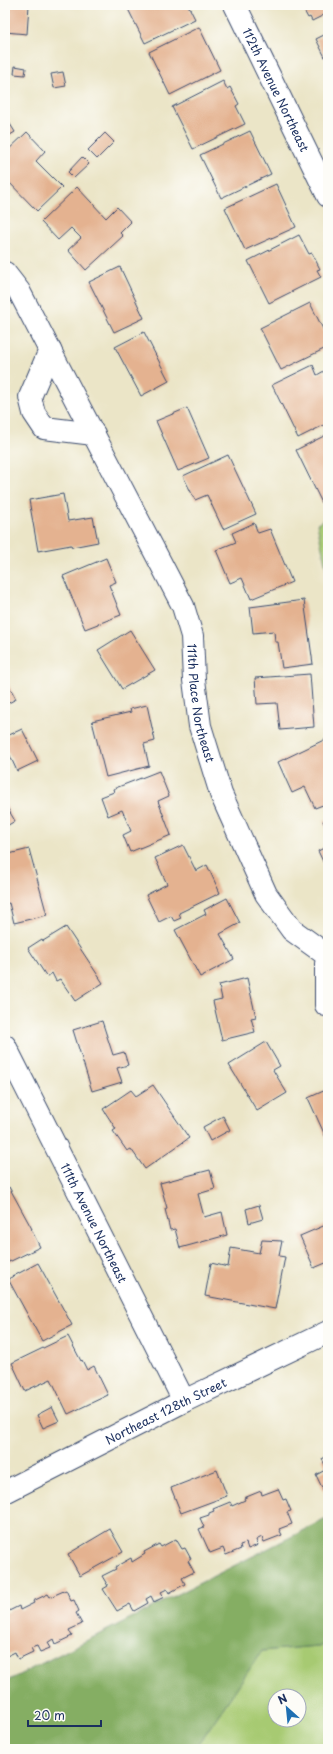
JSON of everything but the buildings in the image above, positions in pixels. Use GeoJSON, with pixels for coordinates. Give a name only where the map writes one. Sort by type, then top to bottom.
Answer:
{"type":"FeatureCollection","features":[{"type":"Feature","properties":{"kind":"street","name":"112th Avenue Northeast"},"geometry":{"type":"LineString","coordinates":[[235,5],[328,196]]}},
{"type":"Feature","properties":{"kind":"street","name":"111th Place Northeast"},"geometry":{"type":"LineString","coordinates":[[5,273],[19,291],[183,606],[192,636],[194,680],[200,726],[221,794],[266,894],[292,930],[328,956]]}},
{"type":"Feature","properties":{"kind":"street"},"geometry":{"type":"LineString","coordinates":[[50,350],[30,397],[34,413],[44,428],[94,434]]}},
{"type":"Feature","properties":{"kind":"street"},"geometry":{"type":"LineString","coordinates":[[326,1006],[326,964],[328,956]]}},
{"type":"Feature","properties":{"kind":"street","name":"111th Avenue Northeast"},"geometry":{"type":"LineString","coordinates":[[5,1046],[184,1401]]}},
{"type":"Feature","properties":{"kind":"street","name":"Northeast 128th Street"},"geometry":{"type":"LineString","coordinates":[[5,1492],[184,1401],[328,1332]]}},
{"type":"Feature","properties":{"kind":"green space"},"geometry":{"type":"Polygon","coordinates":[[[328,518],[328,577],[317,524],[328,518]]]}},
{"type":"Feature","properties":{"kind":"green space"},"geometry":{"type":"Polygon","coordinates":[[[328,1518],[328,1645],[262,1651],[195,1749],[5,1749],[5,1682],[328,1518]]]}},
{"type":"Feature","properties":{"kind":"green space"},"geometry":{"type":"Polygon","coordinates":[[[328,1645],[328,1749],[195,1749],[262,1651],[328,1645]]]}}]}
